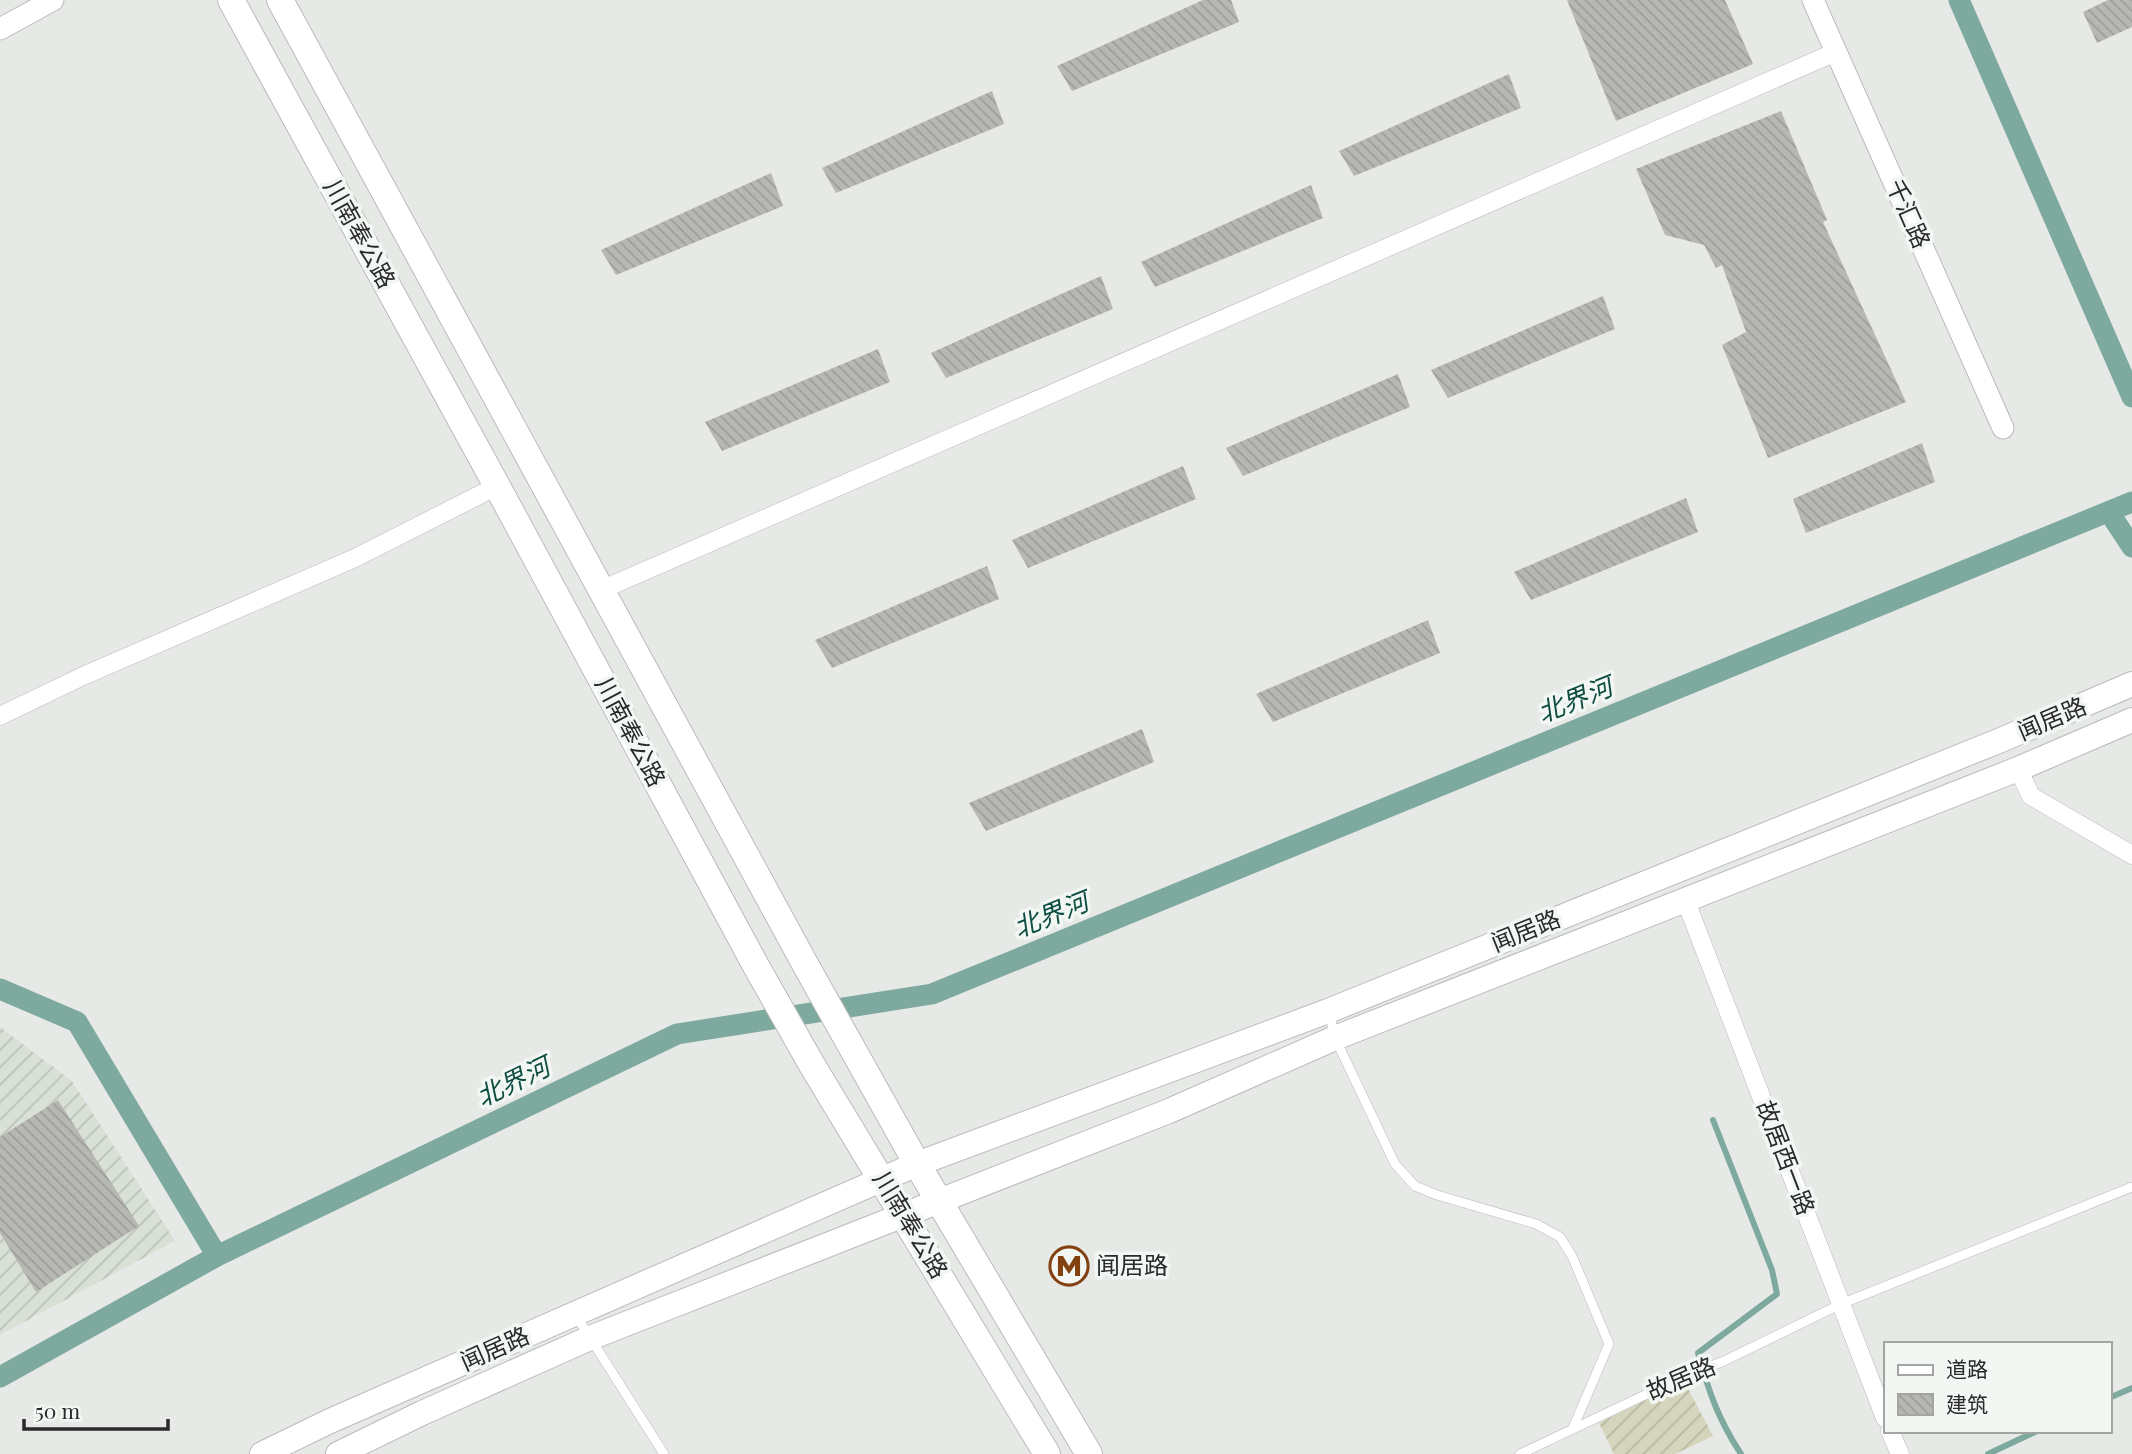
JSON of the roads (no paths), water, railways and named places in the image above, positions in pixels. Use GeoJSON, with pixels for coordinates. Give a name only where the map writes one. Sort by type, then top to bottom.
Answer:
{"type":"FeatureCollection","features":[{"type":"Feature","properties":{"kind":"main road","name":"川南奉公路"},"geometry":{"type":"LineString","coordinates":[[231,0],[497,485],[756,966],[812,1065],[1047,1454]]}},
{"type":"Feature","properties":{"kind":"main road","name":"川南奉公路"},"geometry":{"type":"LineString","coordinates":[[280,0],[805,964],[939,1202],[1089,1454]]}},
{"type":"Feature","properties":{"kind":"main road","name":"闻居路"},"geometry":{"type":"LineString","coordinates":[[262,1454],[917,1164],[1328,1010],[2001,740],[2132,684]]}},
{"type":"Feature","properties":{"kind":"main road"},"geometry":{"type":"LineString","coordinates":[[338,1454],[422,1413],[590,1338],[1169,1111],[1335,1038],[2018,769],[2132,720]]}},
{"type":"Feature","properties":{"kind":"street"},"geometry":{"type":"LineString","coordinates":[[0,29],[53,0]]}},
{"type":"Feature","properties":{"kind":"street","name":"千汇路"},"geometry":{"type":"LineString","coordinates":[[1813,0],[2003,428]]}},
{"type":"Feature","properties":{"kind":"street"},"geometry":{"type":"LineString","coordinates":[[601,590],[1836,52]]}},
{"type":"Feature","properties":{"kind":"street"},"geometry":{"type":"LineString","coordinates":[[0,716],[83,676],[355,558],[497,485]]}},
{"type":"Feature","properties":{"kind":"street"},"geometry":{"type":"LineString","coordinates":[[2018,769],[2031,796],[2132,855]]}},
{"type":"Feature","properties":{"kind":"street","name":"故居西一路"},"geometry":{"type":"LineString","coordinates":[[1685,899],[1884,1415]]}},
{"type":"Feature","properties":{"kind":"street"},"geometry":{"type":"LineString","coordinates":[[1892,1433],[1900,1454]]}},
{"type":"Feature","properties":{"kind":"lane"},"geometry":{"type":"LineString","coordinates":[[1328,1010],[1335,1038],[1395,1164],[1415,1186],[1536,1224],[1560,1237],[1566,1247],[1609,1344],[1573,1428]]}},
{"type":"Feature","properties":{"kind":"lane","name":"故居路"},"geometry":{"type":"LineString","coordinates":[[1520,1454],[1683,1377],[1724,1361],[1841,1304],[2132,1187]]}},
{"type":"Feature","properties":{"kind":"lane"},"geometry":{"type":"LineString","coordinates":[[575,1314],[664,1454]]}},
{"type":"Feature","properties":{"kind":"waterway"},"geometry":{"type":"LineString","coordinates":[[1959,0],[2132,397]]}},
{"type":"Feature","properties":{"kind":"waterway","name":"北界河"},"geometry":{"type":"LineString","coordinates":[[0,1377],[217,1256],[677,1034],[932,994],[2132,502]]}},
{"type":"Feature","properties":{"kind":"waterway"},"geometry":{"type":"LineString","coordinates":[[2109,512],[2132,547]]}},
{"type":"Feature","properties":{"kind":"waterway"},"geometry":{"type":"LineString","coordinates":[[0,989],[77,1022],[217,1256]]}},
{"type":"Feature","properties":{"kind":"waterway"},"geometry":{"type":"LineString","coordinates":[[1713,1120],[1772,1270],[1777,1294],[1698,1353],[1715,1405],[1741,1454]]}},
{"type":"Feature","properties":{"kind":"waterway"},"geometry":{"type":"LineString","coordinates":[[2111,1397],[2132,1388]]}},
{"type":"Feature","properties":{"kind":"waterway"},"geometry":{"type":"LineString","coordinates":[[1988,1454],[2033,1433]]}},
{"type":"Feature","properties":{"kind":"place","name":"闻居路"},"geometry":{"type":"Point","coordinates":[1069,1266]}}]}
